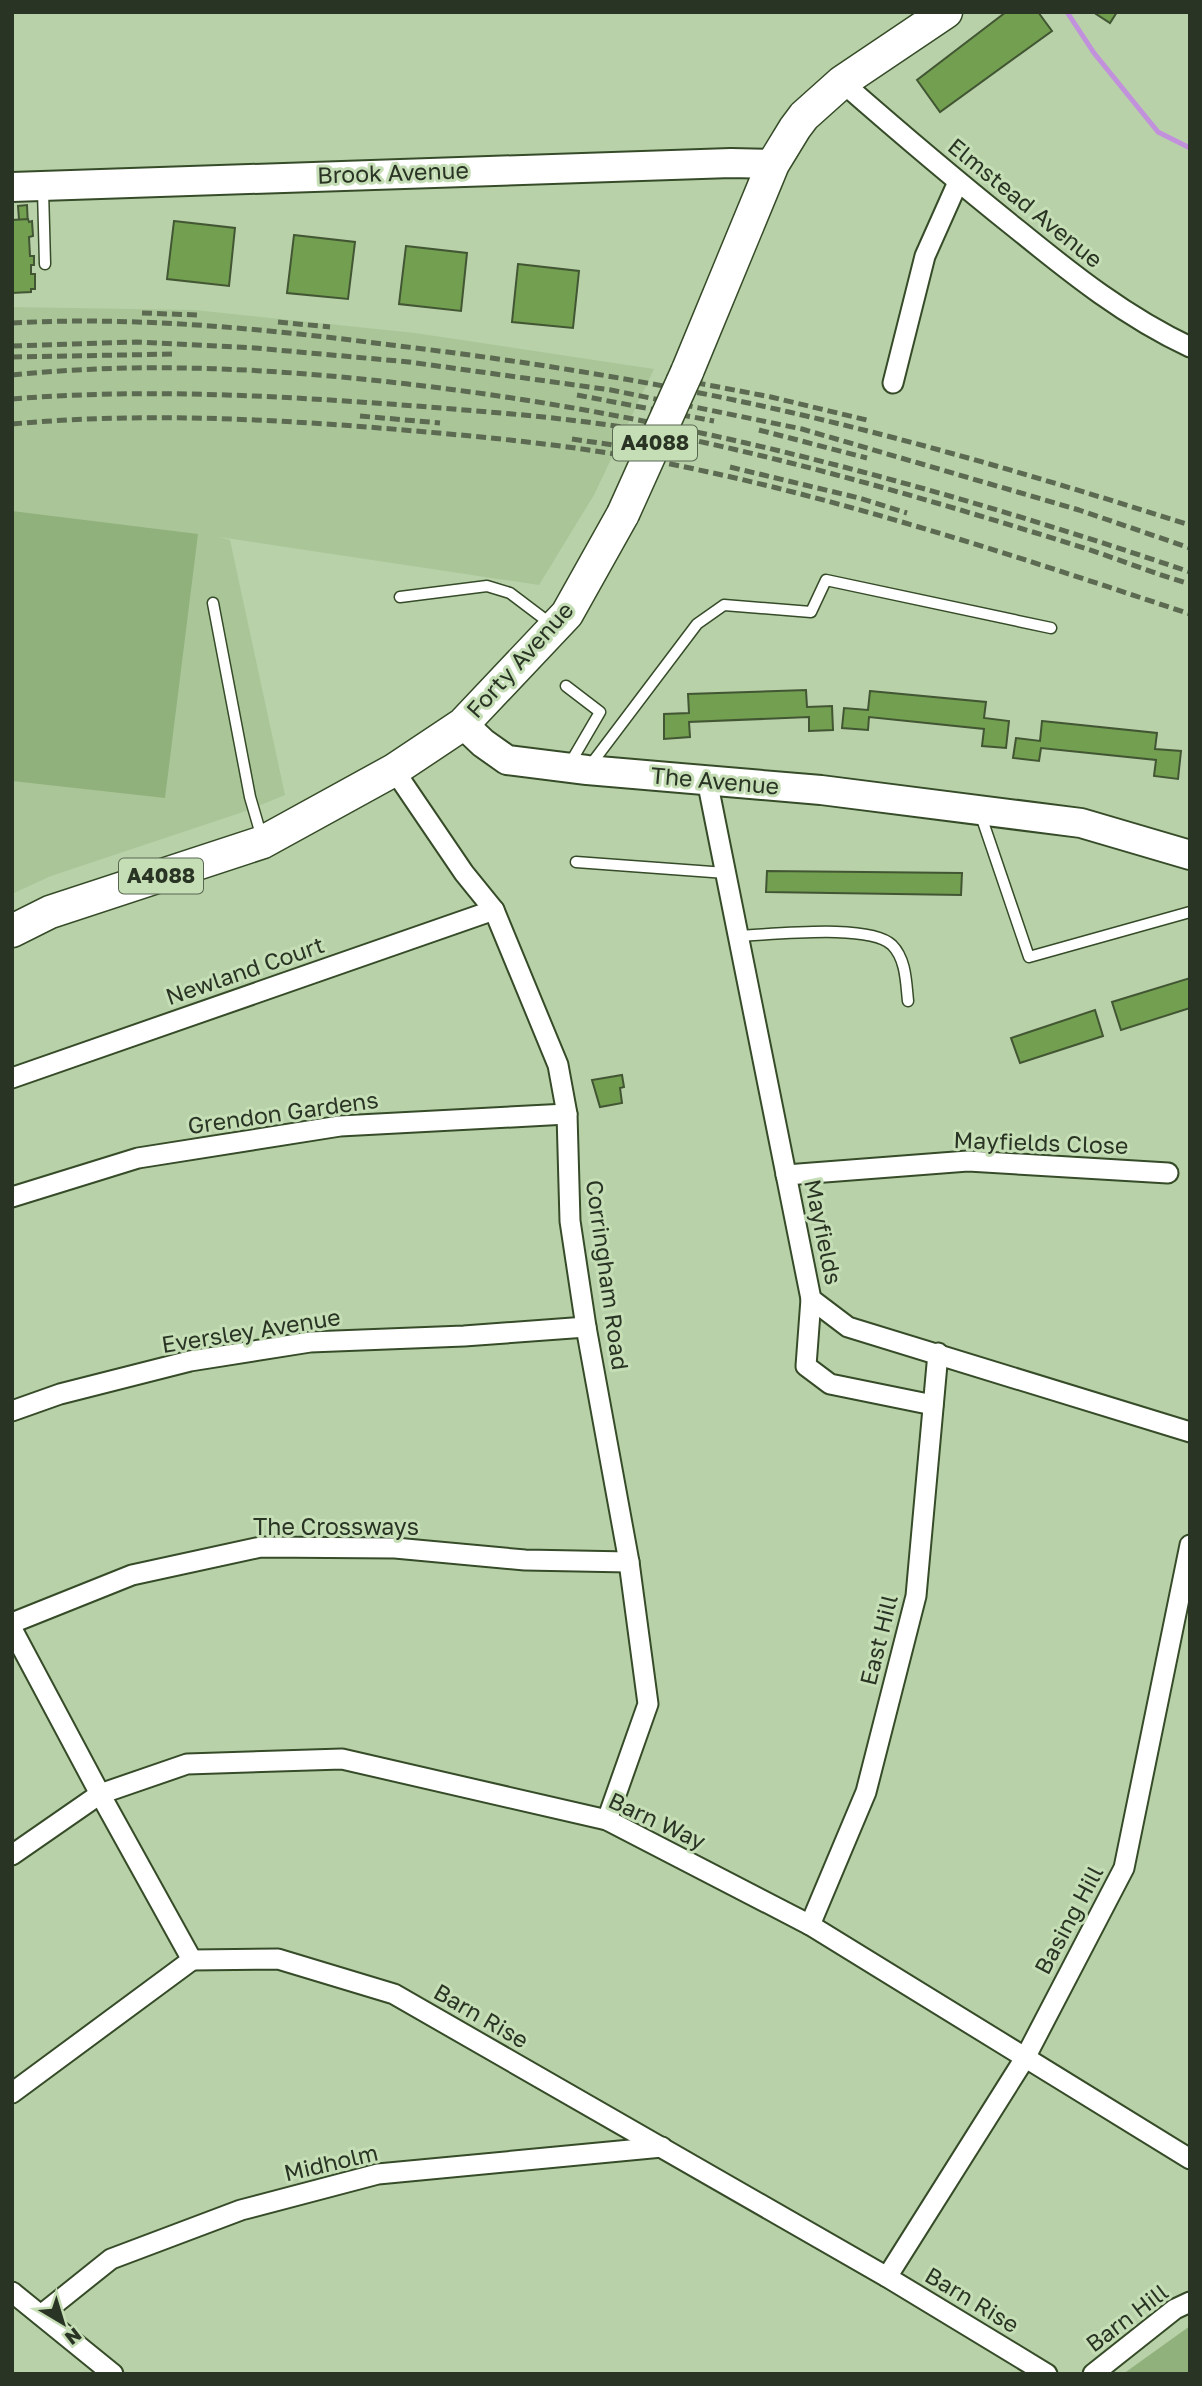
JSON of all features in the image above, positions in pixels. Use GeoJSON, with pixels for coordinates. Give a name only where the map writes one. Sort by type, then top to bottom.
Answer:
{"type":"FeatureCollection","features":[{"type":"Feature","properties":{"kind":"main road","name":"Forty Avenue"},"geometry":{"type":"LineString","coordinates":[[12,931],[50,912],[263,842],[394,770],[463,724],[567,614],[623,514],[687,372],[773,164],[804,116],[842,82],[947,12]]}},
{"type":"Feature","properties":{"kind":"street","name":"Elmstead Avenue"},"geometry":{"type":"LineString","coordinates":[[842,82],[958,182],[1069,272],[1125,313],[1190,347]]}},
{"type":"Feature","properties":{"kind":"street","name":"Brook Avenue"},"geometry":{"type":"LineString","coordinates":[[12,187],[718,163],[773,164]]}},
{"type":"Feature","properties":{"kind":"street"},"geometry":{"type":"LineString","coordinates":[[893,383],[925,256],[958,182]]}},
{"type":"Feature","properties":{"kind":"street","name":"The Avenue"},"geometry":{"type":"LineString","coordinates":[[463,724],[507,760],[577,770],[821,790],[1081,823],[1190,855]]}},
{"type":"Feature","properties":{"kind":"street","name":"Corringham Road"},"geometry":{"type":"LineString","coordinates":[[394,770],[464,873],[494,911],[558,1065],[566,1114],[570,1221],[586,1327],[629,1562],[648,1704],[607,1820]]}},
{"type":"Feature","properties":{"kind":"street","name":"Mayfields"},"geometry":{"type":"LineString","coordinates":[[707,780],[811,1299],[848,1327],[1190,1432]]}},
{"type":"Feature","properties":{"kind":"street","name":"Newland Court"},"geometry":{"type":"LineString","coordinates":[[12,1078],[494,911]]}},
{"type":"Feature","properties":{"kind":"street","name":"Grendon Gardens"},"geometry":{"type":"LineString","coordinates":[[12,1197],[138,1158],[340,1126],[566,1114]]}},
{"type":"Feature","properties":{"kind":"street","name":"Mayfields Close"},"geometry":{"type":"LineString","coordinates":[[786,1175],[968,1161],[1168,1173]]}},
{"type":"Feature","properties":{"kind":"street"},"geometry":{"type":"LineString","coordinates":[[811,1299],[806,1366],[830,1384],[933,1405]]}},
{"type":"Feature","properties":{"kind":"street","name":"Eversley Avenue"},"geometry":{"type":"LineString","coordinates":[[12,1411],[60,1394],[190,1361],[310,1342],[464,1336],[586,1327]]}},
{"type":"Feature","properties":{"kind":"street","name":"East Hill"},"geometry":{"type":"LineString","coordinates":[[810,1925],[866,1792],[916,1596],[938,1353]]}},
{"type":"Feature","properties":{"kind":"street","name":"Basing Hill"},"geometry":{"type":"LineString","coordinates":[[887,2277],[1025,2058],[1124,1868],[1190,1545]]}},
{"type":"Feature","properties":{"kind":"street","name":"The Crossways"},"geometry":{"type":"LineString","coordinates":[[12,1622],[132,1575],[261,1547],[395,1548],[525,1560],[629,1562]]}},
{"type":"Feature","properties":{"kind":"street"},"geometry":{"type":"LineString","coordinates":[[12,1629],[192,1960],[12,2093]]}},
{"type":"Feature","properties":{"kind":"street","name":"Barn Way"},"geometry":{"type":"LineString","coordinates":[[12,1855],[100,1794],[187,1764],[342,1759],[607,1820],[810,1925],[1190,2159]]}},
{"type":"Feature","properties":{"kind":"street","name":"Barn Rise"},"geometry":{"type":"LineString","coordinates":[[192,1960],[278,1959],[394,1994],[887,2277],[1047,2374]]}},
{"type":"Feature","properties":{"kind":"street","name":"Midholm"},"geometry":{"type":"LineString","coordinates":[[41,2315],[111,2259],[241,2210],[378,2175],[662,2147]]}},
{"type":"Feature","properties":{"kind":"street"},"geometry":{"type":"LineString","coordinates":[[12,2292],[113,2374]]}},
{"type":"Feature","properties":{"kind":"street","name":"Barn Hill"},"geometry":{"type":"LineString","coordinates":[[1093,2374],[1175,2309],[1190,2302]]}},
{"type":"Feature","properties":{"kind":"lane"},"geometry":{"type":"LineString","coordinates":[[43,186],[46,264]]}},
{"type":"Feature","properties":{"kind":"lane"},"geometry":{"type":"LineString","coordinates":[[577,770],[697,624],[724,605],[811,612],[826,580],[1051,628]]}},
{"type":"Feature","properties":{"kind":"lane"},"geometry":{"type":"LineString","coordinates":[[400,597],[487,586],[510,593],[533,608],[554,627]]}},
{"type":"Feature","properties":{"kind":"lane"},"geometry":{"type":"LineString","coordinates":[[213,603],[250,797],[263,842]]}},
{"type":"Feature","properties":{"kind":"lane"},"geometry":{"type":"LineString","coordinates":[[566,686],[600,712],[577,770]]}},
{"type":"Feature","properties":{"kind":"lane"},"geometry":{"type":"LineString","coordinates":[[979,809],[1029,957],[1190,912]]}},
{"type":"Feature","properties":{"kind":"lane"},"geometry":{"type":"LineString","coordinates":[[576,862],[726,873]]}},
{"type":"Feature","properties":{"kind":"lane"},"geometry":{"type":"LineString","coordinates":[[738,936],[837,931],[878,936],[891,944],[901,958],[908,1001]]}},
{"type":"Feature","properties":{"kind":"shaded area"},"geometry":{"type":"Polygon","coordinates":[[[12,307],[195,310],[415,333],[654,369],[594,495],[539,585],[219,537],[230,540],[285,795],[246,811],[51,876],[12,894],[12,307]]]}},
{"type":"Feature","properties":{"kind":"shaded area"},"geometry":{"type":"Polygon","coordinates":[[[12,511],[198,534],[165,798],[12,781],[12,511]]]}},
{"type":"Feature","properties":{"kind":"shaded area"},"geometry":{"type":"Polygon","coordinates":[[[1190,2326],[1190,2374],[1123,2374],[1190,2326]]]}},
{"type":"Feature","properties":{"kind":"building"},"geometry":{"type":"Polygon","coordinates":[[[1006,12],[1038,12],[1052,31],[940,112],[917,80],[1006,12]]]}},
{"type":"Feature","properties":{"kind":"building"},"geometry":{"type":"Polygon","coordinates":[[[1093,12],[1117,12],[1110,23],[1093,12]]]}},
{"type":"Feature","properties":{"kind":"building"},"geometry":{"type":"Polygon","coordinates":[[[27,205],[31,291],[12,292],[12,220],[19,220],[18,206],[27,205]]]}},
{"type":"Feature","properties":{"kind":"building"},"geometry":{"type":"Polygon","coordinates":[[[28,219],[29,222],[32,221],[33,236],[29,237],[30,256],[34,256],[31,274],[35,274],[35,289],[31,289],[31,292],[12,293],[12,220],[28,219]]]}},
{"type":"Feature","properties":{"kind":"building"},"geometry":{"type":"Polygon","coordinates":[[[174,221],[235,228],[229,286],[167,279],[174,221]]]}},
{"type":"Feature","properties":{"kind":"building"},"geometry":{"type":"Polygon","coordinates":[[[294,235],[355,242],[348,299],[287,293],[294,235]]]}},
{"type":"Feature","properties":{"kind":"building"},"geometry":{"type":"Polygon","coordinates":[[[406,246],[467,253],[461,311],[399,304],[406,246]]]}},
{"type":"Feature","properties":{"kind":"building"},"geometry":{"type":"Polygon","coordinates":[[[518,264],[579,271],[573,328],[512,322],[518,264]]]}},
{"type":"Feature","properties":{"kind":"building"},"geometry":{"type":"Polygon","coordinates":[[[806,690],[807,707],[832,706],[833,730],[809,731],[809,717],[689,722],[690,737],[664,739],[664,714],[689,713],[688,694],[806,690]]]}},
{"type":"Feature","properties":{"kind":"building"},"geometry":{"type":"Polygon","coordinates":[[[870,691],[986,702],[984,718],[1009,721],[1006,748],[982,746],[984,729],[869,717],[868,730],[842,728],[844,708],[868,710],[870,691]]]}},
{"type":"Feature","properties":{"kind":"building"},"geometry":{"type":"Polygon","coordinates":[[[1042,721],[1157,733],[1155,749],[1181,751],[1178,779],[1154,776],[1156,760],[1041,748],[1039,761],[1013,758],[1016,738],[1040,741],[1042,721]]]}},
{"type":"Feature","properties":{"kind":"building"},"geometry":{"type":"Polygon","coordinates":[[[767,871],[962,873],[961,895],[766,892],[767,871]]]}},
{"type":"Feature","properties":{"kind":"building"},"geometry":{"type":"Polygon","coordinates":[[[1190,978],[1190,1008],[1121,1030],[1112,1002],[1190,978]]]}},
{"type":"Feature","properties":{"kind":"building"},"geometry":{"type":"Polygon","coordinates":[[[1095,1010],[1103,1036],[1020,1063],[1011,1038],[1095,1010]]]}},
{"type":"Feature","properties":{"kind":"building"},"geometry":{"type":"Polygon","coordinates":[[[622,1075],[622,1103],[600,1107],[592,1080],[622,1075]]]}},
{"type":"Feature","properties":{"kind":"waterway"},"geometry":{"type":"LineString","coordinates":[[1067,12],[1094,53],[1158,132],[1190,148]]}},
{"type":"Feature","properties":{"kind":"railway"},"geometry":{"type":"LineString","coordinates":[[142,313],[198,315]]}},
{"type":"Feature","properties":{"kind":"railway"},"geometry":{"type":"LineString","coordinates":[[12,323],[107,321],[250,329],[441,351],[591,373],[740,401],[840,424],[941,450],[1190,525]]}},
{"type":"Feature","properties":{"kind":"railway"},"geometry":{"type":"LineString","coordinates":[[278,322],[330,327]]}},
{"type":"Feature","properties":{"kind":"railway"},"geometry":{"type":"LineString","coordinates":[[12,346],[136,342],[255,348],[409,362],[611,390],[802,429],[1079,510],[1190,548]]}},
{"type":"Feature","properties":{"kind":"railway"},"geometry":{"type":"LineString","coordinates":[[12,357],[177,354]]}},
{"type":"Feature","properties":{"kind":"railway"},"geometry":{"type":"LineString","coordinates":[[12,375],[113,368],[265,371],[366,379],[515,398],[711,435],[808,458],[1000,511],[1190,572]]}},
{"type":"Feature","properties":{"kind":"railway"},"geometry":{"type":"LineString","coordinates":[[666,377],[771,397],[871,421]]}},
{"type":"Feature","properties":{"kind":"railway"},"geometry":{"type":"LineString","coordinates":[[12,399],[113,394],[265,396],[513,414],[642,430],[726,447],[882,487],[1087,549],[1190,584]]}},
{"type":"Feature","properties":{"kind":"railway"},"geometry":{"type":"LineString","coordinates":[[577,395],[714,421]]}},
{"type":"Feature","properties":{"kind":"railway"},"geometry":{"type":"LineString","coordinates":[[360,416],[440,423]]}},
{"type":"Feature","properties":{"kind":"railway"},"geometry":{"type":"LineString","coordinates":[[12,424],[110,418],[257,420],[466,436],[620,455],[719,474],[855,509],[1190,614]]}},
{"type":"Feature","properties":{"kind":"railway"},"geometry":{"type":"LineString","coordinates":[[759,430],[867,458]]}},
{"type":"Feature","properties":{"kind":"railway"},"geometry":{"type":"LineString","coordinates":[[572,439],[627,447]]}},
{"type":"Feature","properties":{"kind":"railway"},"geometry":{"type":"LineString","coordinates":[[730,467],[859,498],[907,513]]}}]}
